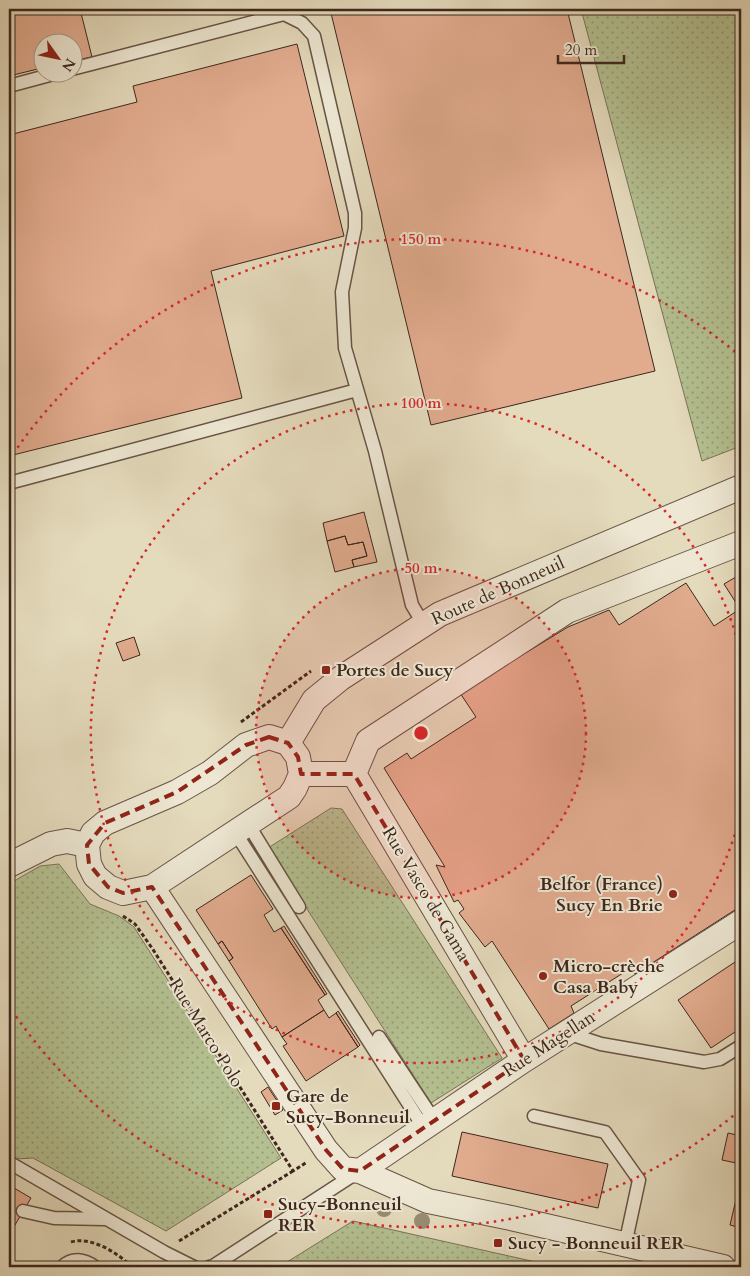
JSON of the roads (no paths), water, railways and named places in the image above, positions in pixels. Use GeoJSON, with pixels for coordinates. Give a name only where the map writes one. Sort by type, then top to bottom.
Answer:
{"type":"FeatureCollection","features":[{"type":"Feature","properties":{"kind":"street","name":"Route de Bonneuil"},"geometry":{"type":"LineString","coordinates":[[288,743],[314,700],[341,678],[440,614],[741,487]]}},
{"type":"Feature","properties":{"kind":"street"},"geometry":{"type":"LineString","coordinates":[[301,774],[354,774],[368,740],[567,611],[741,543]]}},
{"type":"Feature","properties":{"kind":"street"},"geometry":{"type":"LineString","coordinates":[[269,737],[288,743],[298,757],[301,774],[289,797],[152,887],[123,893],[108,887],[95,876],[89,864],[87,846],[93,833],[105,823],[177,792],[210,773],[246,744],[269,737]]}},
{"type":"Feature","properties":{"kind":"street","name":"Rue Vasco de Gama"},"geometry":{"type":"LineString","coordinates":[[354,774],[524,1060]]}},
{"type":"Feature","properties":{"kind":"street"},"geometry":{"type":"LineString","coordinates":[[9,865],[50,844],[67,841],[87,846]]}},
{"type":"Feature","properties":{"kind":"street","name":"Rue Marco Polo"},"geometry":{"type":"LineString","coordinates":[[152,887],[326,1150],[343,1168],[360,1171],[428,1201],[723,1267]]}},
{"type":"Feature","properties":{"kind":"street","name":"Rue Magellan"},"geometry":{"type":"LineString","coordinates":[[360,1171],[524,1060],[741,922]]}},
{"type":"Feature","properties":{"kind":"lane"},"geometry":{"type":"LineString","coordinates":[[82,66],[284,14],[302,22],[314,36],[355,213],[355,228],[342,292],[345,348],[375,450],[412,605],[424,624]]}},
{"type":"Feature","properties":{"kind":"lane"},"geometry":{"type":"LineString","coordinates":[[9,86],[32,80]]}},
{"type":"Feature","properties":{"kind":"lane"},"geometry":{"type":"LineString","coordinates":[[9,483],[357,390]]}},
{"type":"Feature","properties":{"kind":"lane"},"geometry":{"type":"LineString","coordinates":[[242,828],[299,907]]}},
{"type":"Feature","properties":{"kind":"lane"},"geometry":{"type":"LineString","coordinates":[[242,828],[429,1124]]}},
{"type":"Feature","properties":{"kind":"lane"},"geometry":{"type":"LineString","coordinates":[[567,1033],[601,1044],[704,1062],[720,1059],[741,1046]]}},
{"type":"Feature","properties":{"kind":"lane"},"geometry":{"type":"LineString","coordinates":[[379,1037],[429,1124]]}},
{"type":"Feature","properties":{"kind":"lane"},"geometry":{"type":"LineString","coordinates":[[534,1116],[605,1132],[639,1180],[625,1245]]}},
{"type":"Feature","properties":{"kind":"lane"},"geometry":{"type":"LineString","coordinates":[[9,1162],[164,1252],[194,1267]]}},
{"type":"Feature","properties":{"kind":"lane"},"geometry":{"type":"LineString","coordinates":[[209,1267],[360,1171]]}},
{"type":"Feature","properties":{"kind":"lane"},"geometry":{"type":"LineString","coordinates":[[23,1211],[54,1218],[108,1219]]}},
{"type":"Feature","properties":{"kind":"lane"},"geometry":{"type":"LineString","coordinates":[[62,1267],[64,1264],[80,1260],[88,1262],[95,1267]]}},
{"type":"Feature","properties":{"kind":"place","name":"Portes de Sucy"},"geometry":{"type":"Point","coordinates":[326,670]}},
{"type":"Feature","properties":{"kind":"place","name":"Belfor (France) Sucy En Brie"},"geometry":{"type":"Point","coordinates":[673,894]}},
{"type":"Feature","properties":{"kind":"place","name":"Micro-crèche Casa Baby"},"geometry":{"type":"Point","coordinates":[543,976]}},
{"type":"Feature","properties":{"kind":"place","name":"Gare de Sucy-Bonneuil"},"geometry":{"type":"Point","coordinates":[276,1106]}},
{"type":"Feature","properties":{"kind":"place","name":"Sucy-Bonneuil RER"},"geometry":{"type":"Point","coordinates":[268,1214]}},
{"type":"Feature","properties":{"kind":"place","name":"Sucy - Bonneuil RER"},"geometry":{"type":"Point","coordinates":[498,1243]}}]}
